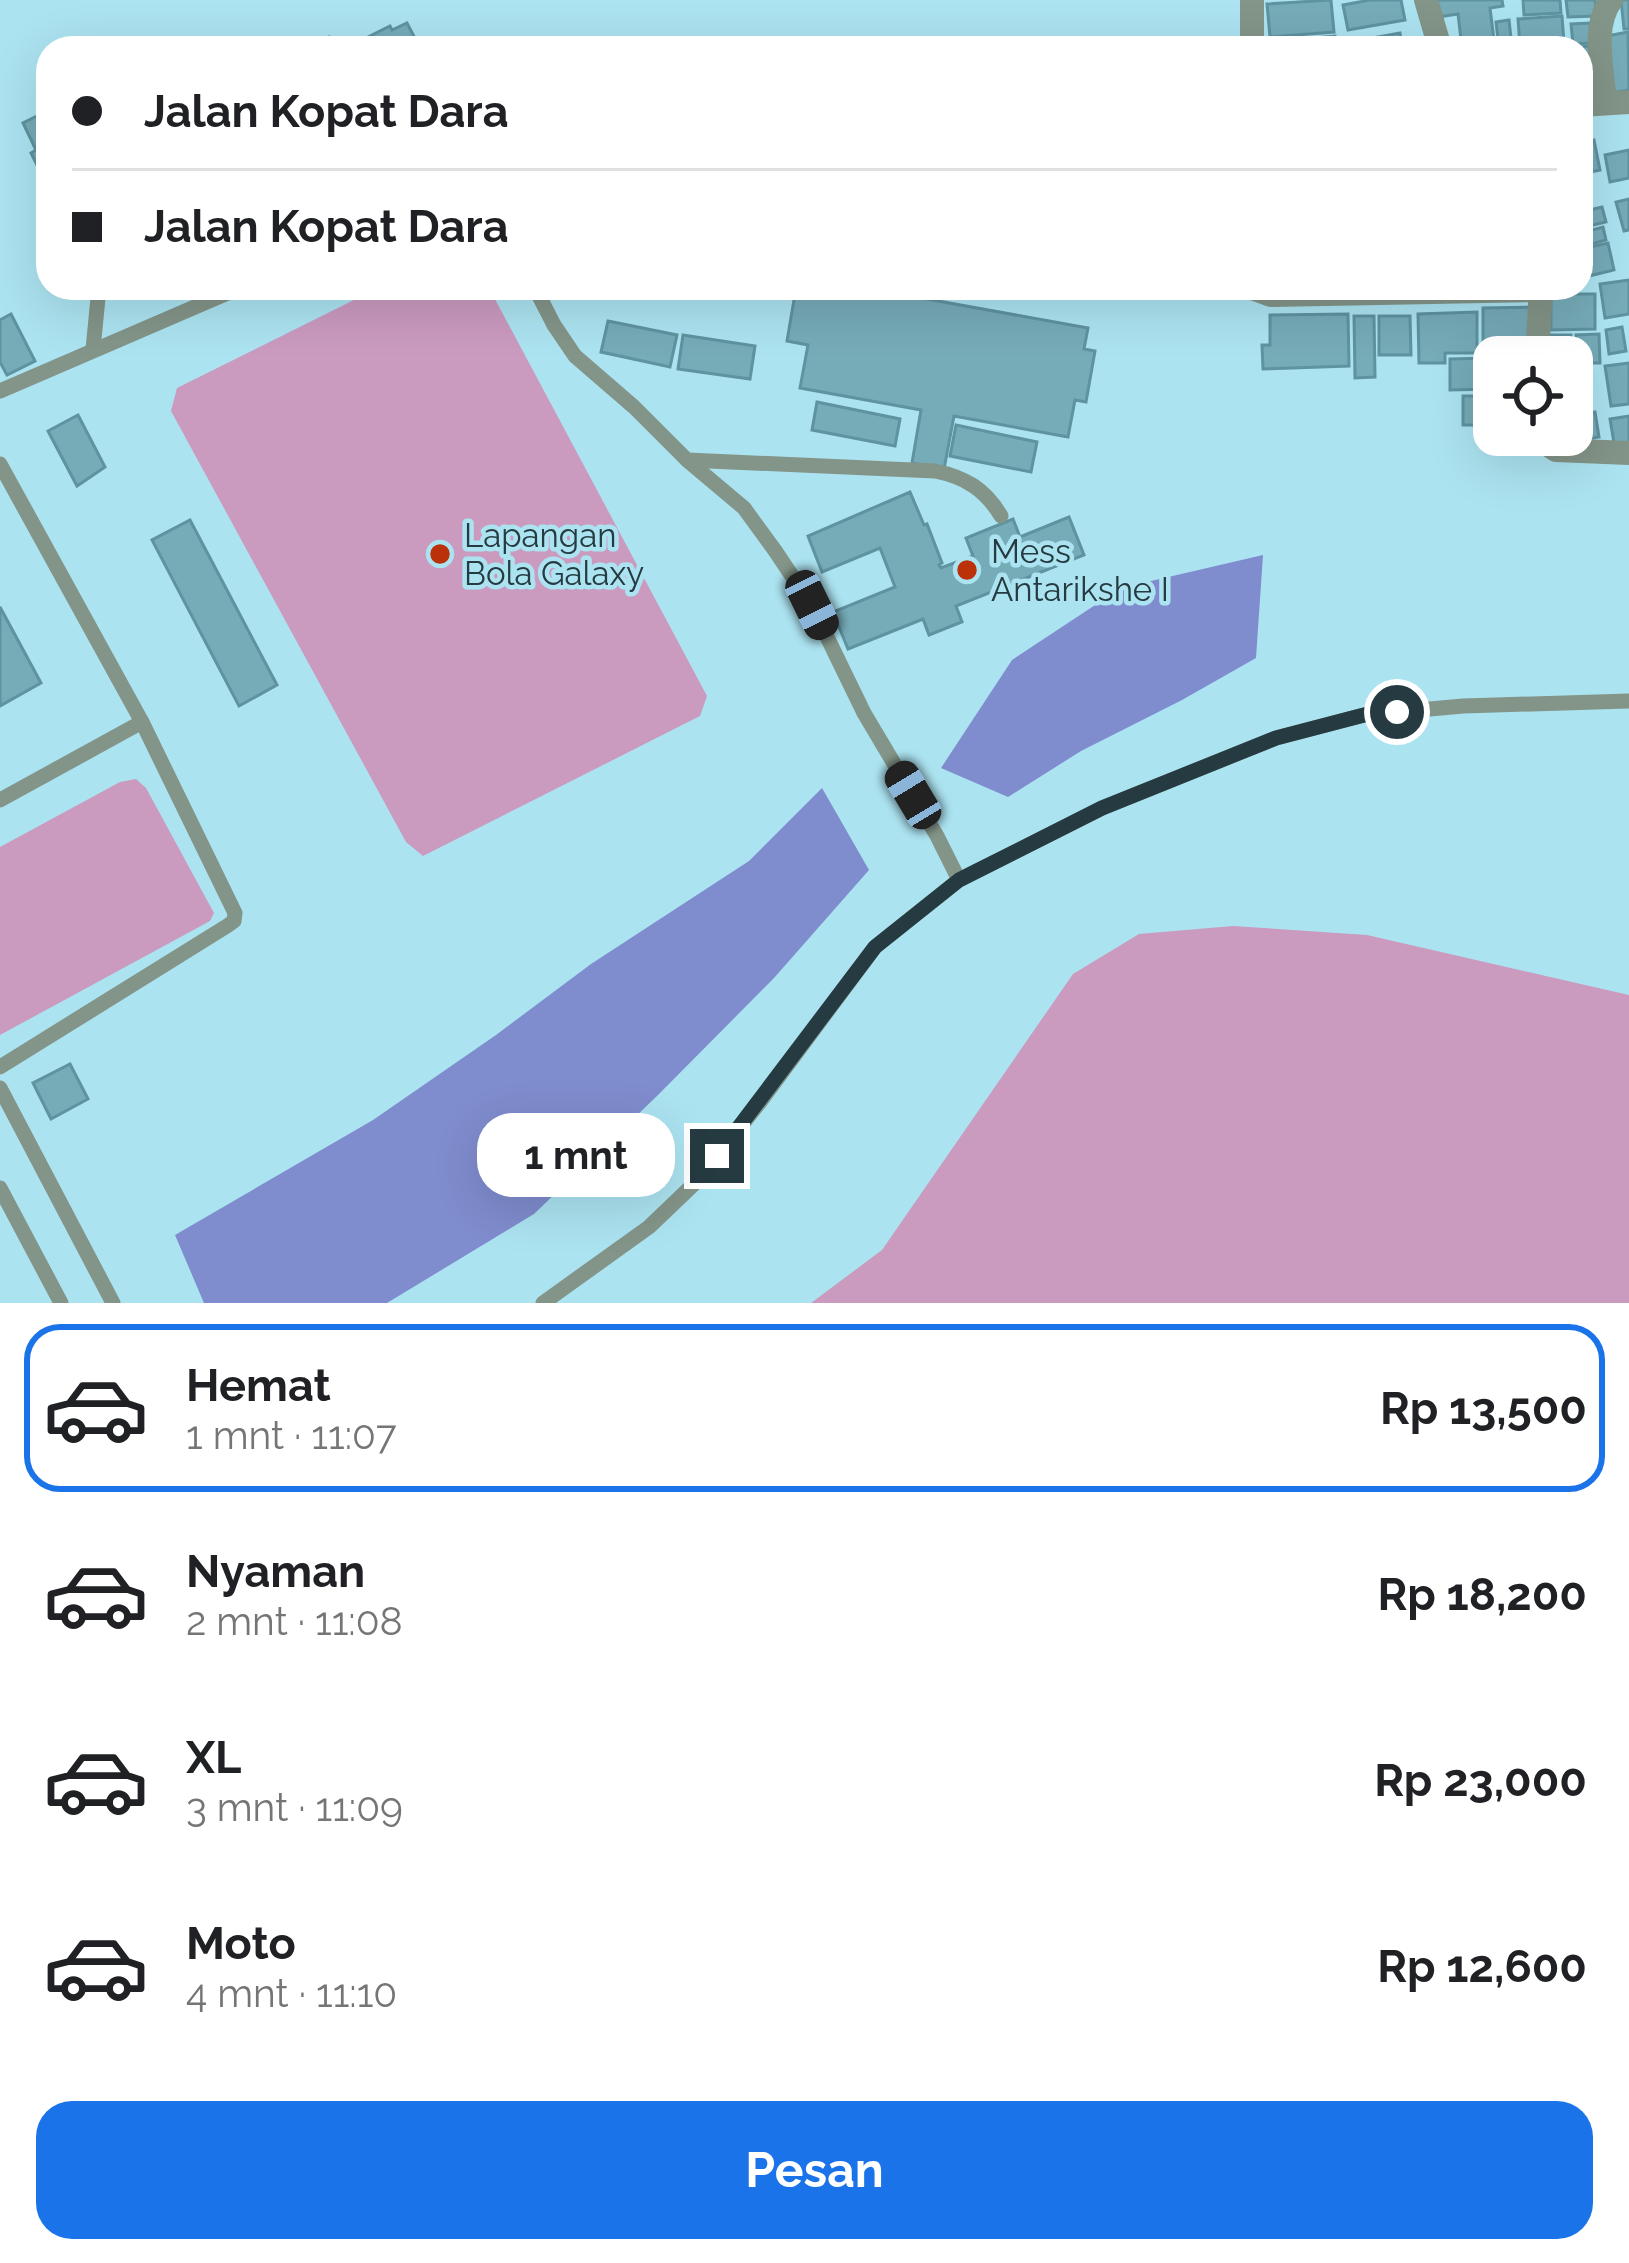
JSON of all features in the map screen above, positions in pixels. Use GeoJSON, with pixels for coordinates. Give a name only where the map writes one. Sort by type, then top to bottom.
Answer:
{"type":"FeatureCollection","features":[{"type":"Feature","properties":{"kind":"street"},"geometry":{"type":"LineString","coordinates":[[1252,0],[1252,36]]}},
{"type":"Feature","properties":{"kind":"street"},"geometry":{"type":"LineString","coordinates":[[1426,0],[1436,36]]}},
{"type":"Feature","properties":{"kind":"street"},"geometry":{"type":"LineString","coordinates":[[1605,104],[1600,30],[1611,0]]}},
{"type":"Feature","properties":{"kind":"street"},"geometry":{"type":"LineString","coordinates":[[1538,336],[1540,300]]}},
{"type":"Feature","properties":{"kind":"street"},"geometry":{"type":"LineString","coordinates":[[1593,452],[1629,454]]}},
{"type":"Feature","properties":{"kind":"lane"},"geometry":{"type":"LineString","coordinates":[[93,349],[98,300]]}},
{"type":"Feature","properties":{"kind":"lane"},"geometry":{"type":"LineString","coordinates":[[0,391],[196,300]]}},
{"type":"Feature","properties":{"kind":"lane"},"geometry":{"type":"LineString","coordinates":[[541,300],[575,356],[744,508],[776,552],[812,605],[864,713],[959,880]]}},
{"type":"Feature","properties":{"kind":"lane"},"geometry":{"type":"LineString","coordinates":[[687,460],[935,471],[974,485],[991,499],[1000,516]]}},
{"type":"Feature","properties":{"kind":"lane"},"geometry":{"type":"LineString","coordinates":[[0,464],[142,722],[235,913],[234,921],[0,1066]]}},
{"type":"Feature","properties":{"kind":"lane"},"geometry":{"type":"LineString","coordinates":[[543,1303],[649,1228],[696,1182],[875,947],[959,880],[1102,808],[1276,738],[1364,715],[1463,706],[1629,701]]}},
{"type":"Feature","properties":{"kind":"lane"},"geometry":{"type":"LineString","coordinates":[[0,800],[142,722]]}},
{"type":"Feature","properties":{"kind":"lane"},"geometry":{"type":"LineString","coordinates":[[0,1088],[112,1303]]}},
{"type":"Feature","properties":{"kind":"lane"},"geometry":{"type":"LineString","coordinates":[[0,1188],[61,1303]]}},
{"type":"Feature","properties":{"kind":"shaded area","name":"Lapangan Bola Galaxy"},"geometry":{"type":"Polygon","coordinates":[[[354,300],[495,300],[707,696],[700,716],[423,856],[406,842],[171,411],[177,388],[354,300]]]}},
{"type":"Feature","properties":{"kind":"shaded area"},"geometry":{"type":"Polygon","coordinates":[[[136,779],[146,788],[214,913],[210,921],[0,1035],[0,847],[120,782],[136,779]]]}},
{"type":"Feature","properties":{"kind":"shaded area"},"geometry":{"type":"Polygon","coordinates":[[[1233,926],[1367,935],[1629,995],[1629,1303],[811,1303],[882,1250],[1073,974],[1139,934],[1233,926]]]}},
{"type":"Feature","properties":{"kind":"water"},"geometry":{"type":"Polygon","coordinates":[[[1263,555],[1256,658],[1081,751],[1008,797],[941,768],[1012,660],[1121,588],[1263,555]]]}},
{"type":"Feature","properties":{"kind":"water"},"geometry":{"type":"Polygon","coordinates":[[[822,788],[869,870],[774,978],[534,1214],[387,1303],[204,1303],[175,1235],[373,1120],[591,964],[749,861],[822,788]]]}},
{"type":"Feature","properties":{"kind":"building"},"geometry":{"type":"Polygon","coordinates":[[[1331,0],[1334,32],[1270,36],[1267,4],[1331,0]]]}},
{"type":"Feature","properties":{"kind":"building"},"geometry":{"type":"Polygon","coordinates":[[[1401,0],[1405,20],[1348,30],[1343,5],[1401,0]]]}},
{"type":"Feature","properties":{"kind":"building"},"geometry":{"type":"Polygon","coordinates":[[[1436,0],[1502,0],[1503,6],[1490,8],[1494,36],[1461,36],[1458,14],[1438,17],[1436,0]]]}},
{"type":"Feature","properties":{"kind":"building"},"geometry":{"type":"Polygon","coordinates":[[[1523,0],[1560,0],[1561,13],[1524,15],[1523,0]]]}},
{"type":"Feature","properties":{"kind":"building"},"geometry":{"type":"Polygon","coordinates":[[[1566,0],[1595,0],[1597,16],[1568,17],[1566,0]]]}},
{"type":"Feature","properties":{"kind":"building"},"geometry":{"type":"Polygon","coordinates":[[[1621,0],[1629,0],[1629,29],[1624,29],[1621,0]]]}},
{"type":"Feature","properties":{"kind":"building"},"geometry":{"type":"Polygon","coordinates":[[[1562,16],[1563,36],[1519,36],[1518,19],[1562,16]]]}},
{"type":"Feature","properties":{"kind":"building"},"geometry":{"type":"Polygon","coordinates":[[[1509,20],[1511,36],[1498,36],[1496,22],[1509,20]]]}},
{"type":"Feature","properties":{"kind":"building"},"geometry":{"type":"Polygon","coordinates":[[[407,23],[414,36],[370,36],[390,26],[392,30],[407,23]]]}},
{"type":"Feature","properties":{"kind":"building"},"geometry":{"type":"Polygon","coordinates":[[[1591,23],[1592,36],[1572,36],[1571,24],[1591,23]]]}},
{"type":"Feature","properties":{"kind":"building"},"geometry":{"type":"Polygon","coordinates":[[[1628,32],[1629,90],[1611,93],[1602,37],[1628,32]]]}},
{"type":"Feature","properties":{"kind":"building"},"geometry":{"type":"Polygon","coordinates":[[[36,116],[36,150],[23,123],[36,116]]]}},
{"type":"Feature","properties":{"kind":"building"},"geometry":{"type":"Polygon","coordinates":[[[1593,140],[1600,170],[1593,171],[1593,140]]]}},
{"type":"Feature","properties":{"kind":"building"},"geometry":{"type":"Polygon","coordinates":[[[1629,150],[1629,178],[1610,182],[1605,155],[1629,150]]]}},
{"type":"Feature","properties":{"kind":"building"},"geometry":{"type":"Polygon","coordinates":[[[1629,199],[1629,230],[1624,231],[1616,202],[1629,199]]]}},
{"type":"Feature","properties":{"kind":"building"},"geometry":{"type":"Polygon","coordinates":[[[1602,207],[1606,222],[1593,225],[1593,209],[1602,207]]]}},
{"type":"Feature","properties":{"kind":"building"},"geometry":{"type":"Polygon","coordinates":[[[1603,227],[1606,240],[1593,244],[1593,230],[1603,227]]]}},
{"type":"Feature","properties":{"kind":"building"},"geometry":{"type":"Polygon","coordinates":[[[1608,243],[1614,270],[1593,275],[1593,246],[1608,243]]]}},
{"type":"Feature","properties":{"kind":"building"},"geometry":{"type":"Polygon","coordinates":[[[1629,280],[1629,314],[1605,318],[1600,284],[1629,280]]]}},
{"type":"Feature","properties":{"kind":"building"},"geometry":{"type":"Polygon","coordinates":[[[1595,294],[1595,329],[1551,330],[1551,300],[1593,300],[1595,294]]]}},
{"type":"Feature","properties":{"kind":"building"},"geometry":{"type":"Polygon","coordinates":[[[794,300],[933,300],[1088,328],[1084,349],[1095,351],[1086,402],[1075,400],[1068,437],[954,416],[944,469],[912,463],[921,410],[800,388],[808,345],[787,341],[794,300]]]}},
{"type":"Feature","properties":{"kind":"building"},"geometry":{"type":"Polygon","coordinates":[[[1534,307],[1535,336],[1483,336],[1483,308],[1534,307]]]}},
{"type":"Feature","properties":{"kind":"building"},"geometry":{"type":"Polygon","coordinates":[[[1477,312],[1473,353],[1445,353],[1445,363],[1419,363],[1418,314],[1477,312]]]}},
{"type":"Feature","properties":{"kind":"building"},"geometry":{"type":"Polygon","coordinates":[[[11,314],[35,361],[7,375],[0,362],[0,320],[11,314]]]}},
{"type":"Feature","properties":{"kind":"building"},"geometry":{"type":"Polygon","coordinates":[[[1348,314],[1349,366],[1263,369],[1262,345],[1270,345],[1270,315],[1348,314]]]}},
{"type":"Feature","properties":{"kind":"building"},"geometry":{"type":"Polygon","coordinates":[[[1354,316],[1374,316],[1375,377],[1355,378],[1354,316]]]}},
{"type":"Feature","properties":{"kind":"building"},"geometry":{"type":"Polygon","coordinates":[[[1379,316],[1410,316],[1411,355],[1379,355],[1379,316]]]}},
{"type":"Feature","properties":{"kind":"building"},"geometry":{"type":"Polygon","coordinates":[[[608,321],[677,335],[670,367],[601,352],[608,321]]]}},
{"type":"Feature","properties":{"kind":"building"},"geometry":{"type":"Polygon","coordinates":[[[1622,327],[1626,351],[1609,354],[1606,330],[1622,327]]]}},
{"type":"Feature","properties":{"kind":"building"},"geometry":{"type":"Polygon","coordinates":[[[1599,334],[1600,363],[1593,363],[1593,336],[1576,335],[1599,334]]]}},
{"type":"Feature","properties":{"kind":"building"},"geometry":{"type":"Polygon","coordinates":[[[683,335],[755,346],[750,379],[678,369],[683,335]]]}},
{"type":"Feature","properties":{"kind":"building"},"geometry":{"type":"Polygon","coordinates":[[[1473,358],[1473,389],[1450,390],[1450,359],[1473,358]]]}},
{"type":"Feature","properties":{"kind":"building"},"geometry":{"type":"Polygon","coordinates":[[[1629,363],[1629,404],[1611,406],[1605,366],[1629,363]]]}},
{"type":"Feature","properties":{"kind":"building"},"geometry":{"type":"Polygon","coordinates":[[[1463,396],[1473,396],[1473,425],[1463,425],[1463,396]]]}},
{"type":"Feature","properties":{"kind":"building"},"geometry":{"type":"Polygon","coordinates":[[[817,402],[900,419],[895,446],[812,430],[817,402]]]}},
{"type":"Feature","properties":{"kind":"building"},"geometry":{"type":"Polygon","coordinates":[[[1593,412],[1599,437],[1593,438],[1593,412]]]}},
{"type":"Feature","properties":{"kind":"building"},"geometry":{"type":"Polygon","coordinates":[[[78,415],[105,467],[77,486],[48,431],[78,415]]]}},
{"type":"Feature","properties":{"kind":"building"},"geometry":{"type":"Polygon","coordinates":[[[1629,416],[1629,447],[1615,449],[1610,419],[1629,416]]]}},
{"type":"Feature","properties":{"kind":"building"},"geometry":{"type":"Polygon","coordinates":[[[956,425],[1037,442],[1031,472],[950,456],[956,425]]]}},
{"type":"Feature","properties":{"kind":"building","name":"Mess Antarikshe I"},"geometry":{"type":"Polygon","coordinates":[[[910,492],[927,524],[941,568],[973,556],[966,538],[1013,519],[1020,537],[1069,517],[1084,555],[956,606],[962,622],[929,635],[923,619],[848,649],[833,612],[895,587],[880,548],[822,572],[808,536],[910,492]]]}},
{"type":"Feature","properties":{"kind":"building"},"geometry":{"type":"Polygon","coordinates":[[[190,520],[277,685],[239,706],[152,540],[190,520]]]}},
{"type":"Feature","properties":{"kind":"building"},"geometry":{"type":"Polygon","coordinates":[[[0,607],[41,683],[0,706],[0,607]]]}},
{"type":"Feature","properties":{"kind":"building"},"geometry":{"type":"Polygon","coordinates":[[[70,1064],[88,1099],[51,1119],[33,1083],[70,1064]]]}},
{"type":"Feature","properties":{"kind":"place","name":"Lapangan Bola Galaxy"},"geometry":{"type":"Point","coordinates":[440,554]}},
{"type":"Feature","properties":{"kind":"place","name":"Mess Antarikshe I"},"geometry":{"type":"Point","coordinates":[967,570]}},
{"type":"Feature","properties":{"kind":"route"},"geometry":{"type":"LineString","coordinates":[[717,1156],[875,947],[959,880],[1102,808],[1276,738],[1364,715],[1397,712]]}}]}
